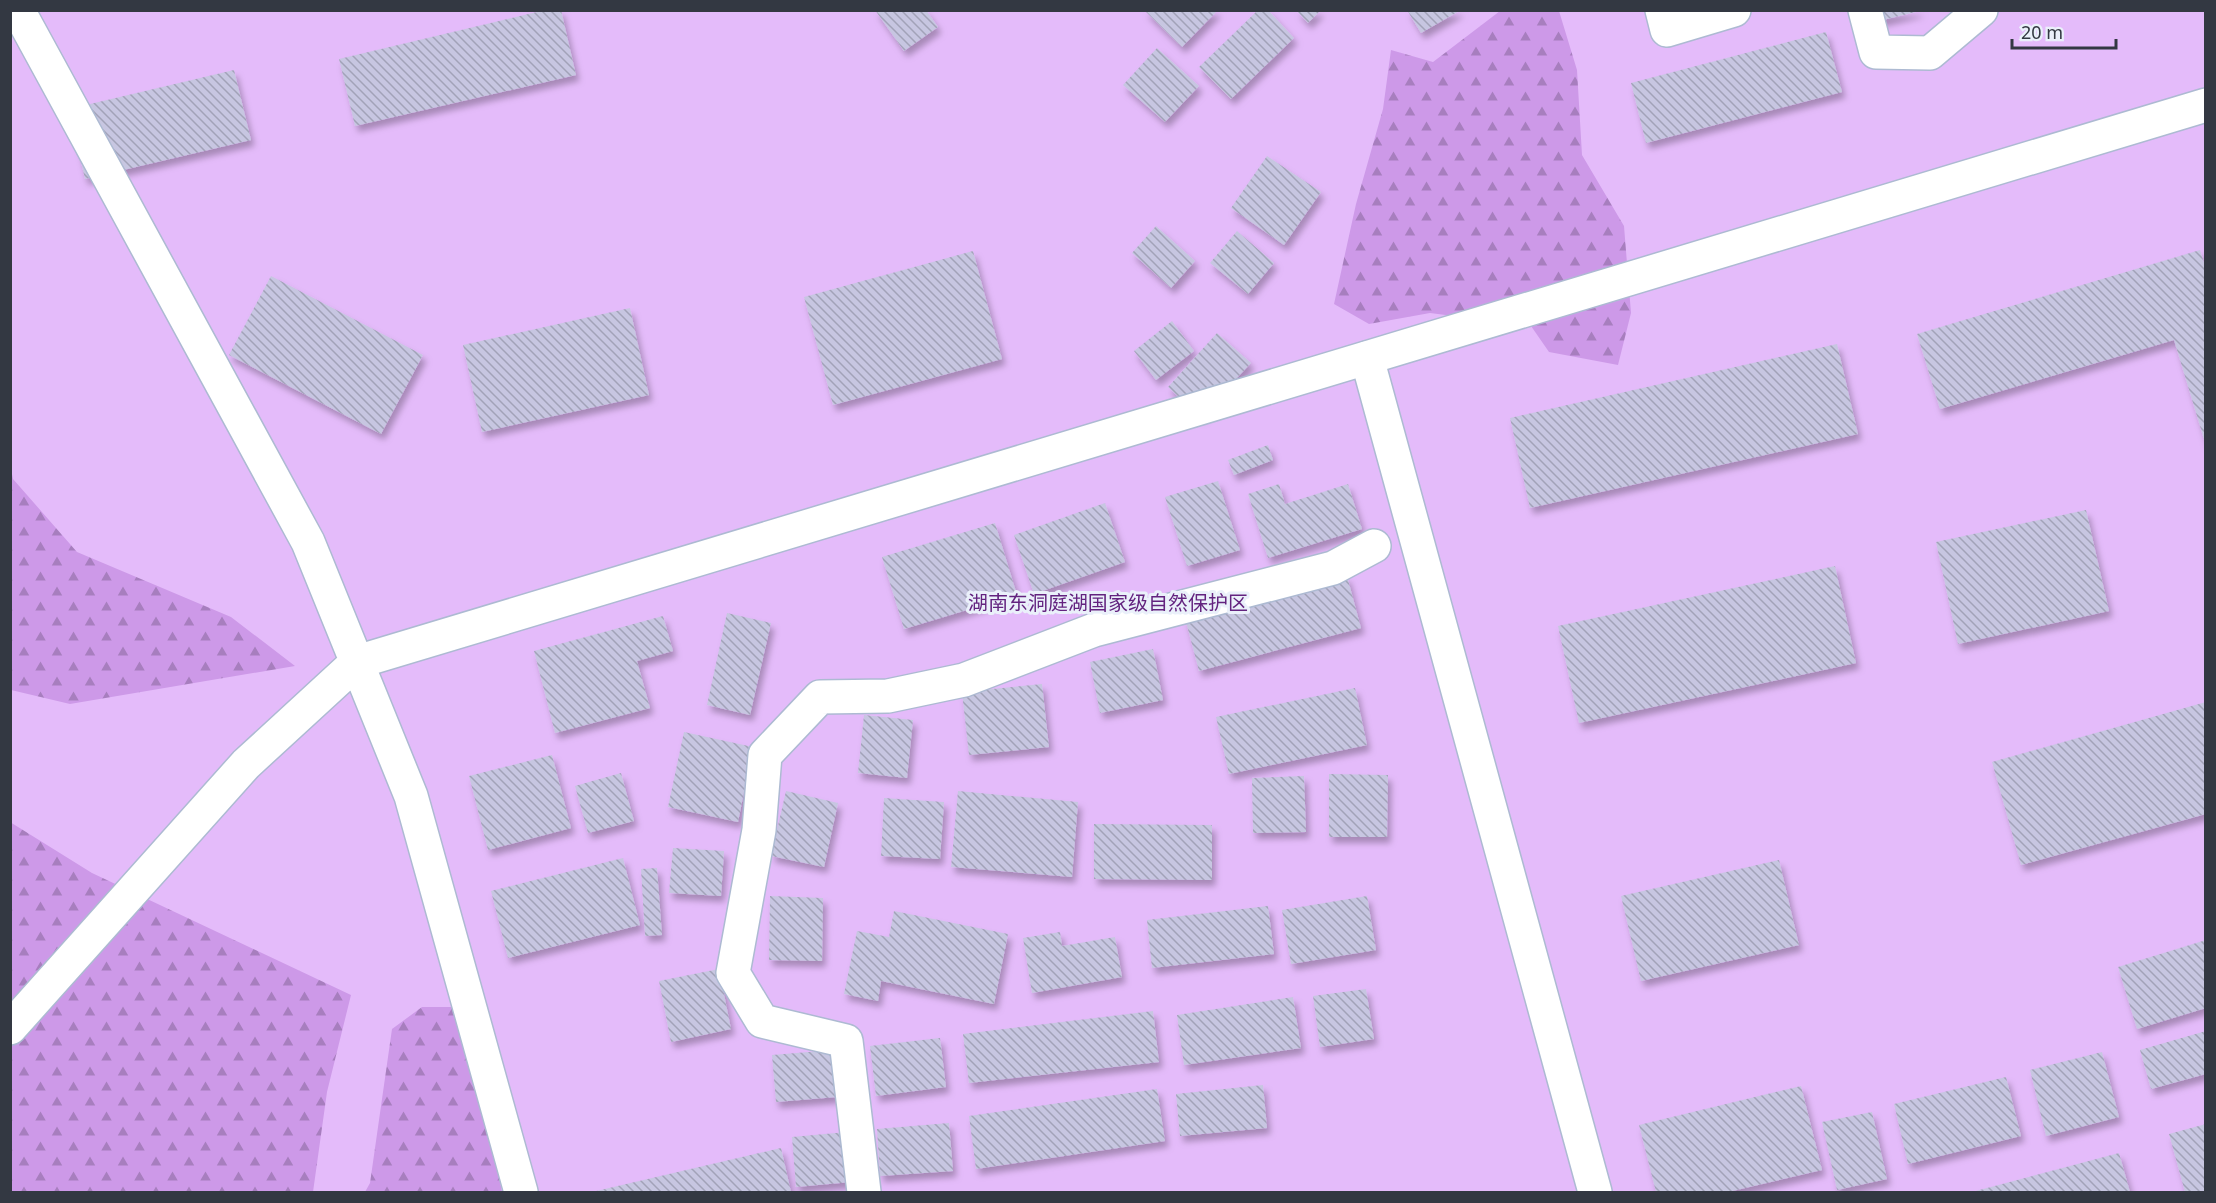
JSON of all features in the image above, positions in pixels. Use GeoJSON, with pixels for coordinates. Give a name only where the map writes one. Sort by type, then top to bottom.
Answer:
{"type":"FeatureCollection","features":[{"type":"Feature","properties":{"kind":"street"},"geometry":{"type":"LineString","coordinates":[[18,10],[308,542],[411,796],[521,1192]]}},
{"type":"Feature","properties":{"kind":"street"},"geometry":{"type":"LineString","coordinates":[[1662,10],[1667,30],[1734,10]]}},
{"type":"Feature","properties":{"kind":"street"},"geometry":{"type":"LineString","coordinates":[[1865,10],[1876,52],[1930,53],[1981,10]]}},
{"type":"Feature","properties":{"kind":"street"},"geometry":{"type":"LineString","coordinates":[[10,1028],[246,764],[357,662],[2205,105]]}},
{"type":"Feature","properties":{"kind":"street"},"geometry":{"type":"LineString","coordinates":[[1367,358],[1595,1192]]}},
{"type":"Feature","properties":{"kind":"street"},"geometry":{"type":"LineString","coordinates":[[864,1192],[846,1041],[762,1021],[733,973],[759,830],[765,755],[820,697],[888,696],[964,680],[1094,630],[1333,568],[1374,546]]}},
{"type":"Feature","properties":{"kind":"green space","name":"湖南东洞庭湖国家级自然保护区"},"geometry":{"type":"Polygon","coordinates":[[[10,11],[2205,11],[2205,1192],[11,1192],[10,11]]]}},
{"type":"Feature","properties":{"kind":"green space"},"geometry":{"type":"Polygon","coordinates":[[[1500,11],[1559,11],[1577,70],[1582,155],[1624,226],[1631,313],[1618,365],[1549,352],[1531,326],[1430,313],[1369,324],[1334,304],[1356,204],[1383,109],[1391,50],[1433,62],[1500,11]]]}},
{"type":"Feature","properties":{"kind":"green space"},"geometry":{"type":"Polygon","coordinates":[[[11,469],[13,479],[77,552],[231,617],[295,666],[70,704],[11,690],[11,469]]]}},
{"type":"Feature","properties":{"kind":"green space"},"geometry":{"type":"Polygon","coordinates":[[[10,822],[92,873],[351,995],[327,1092],[313,1192],[11,1192],[10,822]]]}},
{"type":"Feature","properties":{"kind":"green space"},"geometry":{"type":"Polygon","coordinates":[[[422,1007],[455,1007],[490,1131],[502,1192],[365,1192],[370,1183],[392,1029],[422,1007]]]}},
{"type":"Feature","properties":{"kind":"building"},"geometry":{"type":"Polygon","coordinates":[[[545,10],[561,10],[576,75],[355,126],[339,59],[545,10]]]}},
{"type":"Feature","properties":{"kind":"building"},"geometry":{"type":"Polygon","coordinates":[[[875,10],[926,10],[938,27],[904,51],[875,10]]]}},
{"type":"Feature","properties":{"kind":"building"},"geometry":{"type":"Polygon","coordinates":[[[1144,10],[1218,10],[1182,47],[1144,10]]]}},
{"type":"Feature","properties":{"kind":"building"},"geometry":{"type":"Polygon","coordinates":[[[1258,10],[1268,10],[1294,38],[1231,99],[1199,67],[1258,10]]]}},
{"type":"Feature","properties":{"kind":"building"},"geometry":{"type":"Polygon","coordinates":[[[1296,10],[1321,10],[1308,23],[1296,10]]]}},
{"type":"Feature","properties":{"kind":"building"},"geometry":{"type":"Polygon","coordinates":[[[1407,10],[1461,10],[1421,33],[1407,10]]]}},
{"type":"Feature","properties":{"kind":"building"},"geometry":{"type":"Polygon","coordinates":[[[1876,10],[1919,10],[1920,11],[1879,21],[1876,10]]]}},
{"type":"Feature","properties":{"kind":"building"},"geometry":{"type":"Polygon","coordinates":[[[1826,32],[1842,92],[1646,143],[1631,83],[1826,32]]]}},
{"type":"Feature","properties":{"kind":"building"},"geometry":{"type":"Polygon","coordinates":[[[1157,48],[1199,86],[1165,122],[1123,85],[1157,48]]]}},
{"type":"Feature","properties":{"kind":"building"},"geometry":{"type":"Polygon","coordinates":[[[234,70],[251,140],[85,179],[69,109],[234,70]]]}},
{"type":"Feature","properties":{"kind":"building"},"geometry":{"type":"Polygon","coordinates":[[[1267,156],[1321,192],[1284,245],[1231,208],[1267,156]]]}},
{"type":"Feature","properties":{"kind":"building"},"geometry":{"type":"Polygon","coordinates":[[[1156,226],[1195,261],[1171,288],[1132,253],[1156,226]]]}},
{"type":"Feature","properties":{"kind":"building"},"geometry":{"type":"Polygon","coordinates":[[[1237,231],[1274,263],[1248,294],[1210,263],[1237,231]]]}},
{"type":"Feature","properties":{"kind":"building"},"geometry":{"type":"Polygon","coordinates":[[[2200,250],[2206,269],[2206,446],[2174,340],[1940,409],[1917,334],[2200,250]]]}},
{"type":"Feature","properties":{"kind":"building"},"geometry":{"type":"Polygon","coordinates":[[[973,251],[1002,359],[833,405],[804,297],[973,251]]]}},
{"type":"Feature","properties":{"kind":"building"},"geometry":{"type":"Polygon","coordinates":[[[271,276],[423,355],[381,434],[229,355],[271,276]]]}},
{"type":"Feature","properties":{"kind":"building"},"geometry":{"type":"Polygon","coordinates":[[[630,308],[649,395],[482,432],[463,345],[630,308]]]}},
{"type":"Feature","properties":{"kind":"building"},"geometry":{"type":"Polygon","coordinates":[[[1172,321],[1194,351],[1156,380],[1134,351],[1172,321]]]}},
{"type":"Feature","properties":{"kind":"building"},"geometry":{"type":"Polygon","coordinates":[[[1217,333],[1251,363],[1200,417],[1168,387],[1217,333]]]}},
{"type":"Feature","properties":{"kind":"building"},"geometry":{"type":"Polygon","coordinates":[[[1837,344],[1858,434],[1530,508],[1510,418],[1837,344]]]}},
{"type":"Feature","properties":{"kind":"building"},"geometry":{"type":"Polygon","coordinates":[[[1268,445],[1273,460],[1234,475],[1228,460],[1268,445]]]}},
{"type":"Feature","properties":{"kind":"building"},"geometry":{"type":"Polygon","coordinates":[[[1218,481],[1240,550],[1187,566],[1165,497],[1218,481]]]}},
{"type":"Feature","properties":{"kind":"building"},"geometry":{"type":"Polygon","coordinates":[[[1279,484],[1285,504],[1348,484],[1362,529],[1268,558],[1248,494],[1279,484]]]}},
{"type":"Feature","properties":{"kind":"building"},"geometry":{"type":"Polygon","coordinates":[[[1105,503],[1125,562],[1034,594],[1014,535],[1105,503]]]}},
{"type":"Feature","properties":{"kind":"building"},"geometry":{"type":"Polygon","coordinates":[[[2086,510],[2109,611],[1958,644],[1936,542],[2086,510]]]}},
{"type":"Feature","properties":{"kind":"building"},"geometry":{"type":"Polygon","coordinates":[[[995,523],[1017,595],[904,629],[882,557],[995,523]]]}},
{"type":"Feature","properties":{"kind":"building"},"geometry":{"type":"Polygon","coordinates":[[[1835,566],[1856,663],[1579,723],[1558,626],[1835,566]]]}},
{"type":"Feature","properties":{"kind":"building"},"geometry":{"type":"Polygon","coordinates":[[[1347,576],[1361,628],[1199,671],[1185,618],[1347,576]]]}},
{"type":"Feature","properties":{"kind":"building"},"geometry":{"type":"Polygon","coordinates":[[[727,613],[771,623],[750,715],[707,705],[727,613]]]}},
{"type":"Feature","properties":{"kind":"building"},"geometry":{"type":"Polygon","coordinates":[[[663,616],[673,651],[637,661],[650,708],[555,733],[534,651],[663,616]]]}},
{"type":"Feature","properties":{"kind":"building"},"geometry":{"type":"Polygon","coordinates":[[[1153,649],[1163,700],[1100,713],[1090,662],[1153,649]]]}},
{"type":"Feature","properties":{"kind":"building"},"geometry":{"type":"Polygon","coordinates":[[[1042,684],[1049,747],[969,755],[962,692],[1042,684]]]}},
{"type":"Feature","properties":{"kind":"building"},"geometry":{"type":"Polygon","coordinates":[[[1355,688],[1367,745],[1229,774],[1216,717],[1355,688]]]}},
{"type":"Feature","properties":{"kind":"building"},"geometry":{"type":"Polygon","coordinates":[[[2206,702],[2206,814],[2021,865],[1992,762],[2206,702]]]}},
{"type":"Feature","properties":{"kind":"building"},"geometry":{"type":"Polygon","coordinates":[[[864,715],[913,720],[907,778],[858,773],[864,715]]]}},
{"type":"Feature","properties":{"kind":"building"},"geometry":{"type":"Polygon","coordinates":[[[684,732],[753,747],[738,822],[668,807],[684,732]]]}},
{"type":"Feature","properties":{"kind":"building"},"geometry":{"type":"Polygon","coordinates":[[[552,755],[571,828],[488,850],[469,776],[552,755]]]}},
{"type":"Feature","properties":{"kind":"building"},"geometry":{"type":"Polygon","coordinates":[[[621,773],[634,821],[588,833],[575,786],[621,773]]]}},
{"type":"Feature","properties":{"kind":"building"},"geometry":{"type":"Polygon","coordinates":[[[1329,774],[1388,775],[1387,837],[1329,837],[1329,774]]]}},
{"type":"Feature","properties":{"kind":"building"},"geometry":{"type":"Polygon","coordinates":[[[1304,776],[1306,832],[1253,833],[1252,778],[1304,776]]]}},
{"type":"Feature","properties":{"kind":"building"},"geometry":{"type":"Polygon","coordinates":[[[786,791],[838,803],[824,867],[771,856],[786,791]]]}},
{"type":"Feature","properties":{"kind":"building"},"geometry":{"type":"Polygon","coordinates":[[[958,791],[1078,802],[1072,877],[951,867],[958,791]]]}},
{"type":"Feature","properties":{"kind":"building"},"geometry":{"type":"Polygon","coordinates":[[[884,798],[944,802],[940,859],[881,856],[884,798]]]}},
{"type":"Feature","properties":{"kind":"building"},"geometry":{"type":"Polygon","coordinates":[[[1094,824],[1212,825],[1212,880],[1094,879],[1094,824]]]}},
{"type":"Feature","properties":{"kind":"building"},"geometry":{"type":"Polygon","coordinates":[[[673,848],[724,851],[721,896],[669,893],[673,848]]]}},
{"type":"Feature","properties":{"kind":"building"},"geometry":{"type":"Polygon","coordinates":[[[623,858],[640,925],[508,958],[491,891],[623,858]]]}},
{"type":"Feature","properties":{"kind":"building"},"geometry":{"type":"Polygon","coordinates":[[[1779,860],[1799,945],[1641,981],[1621,896],[1779,860]]]}},
{"type":"Feature","properties":{"kind":"building"},"geometry":{"type":"Polygon","coordinates":[[[657,868],[662,935],[645,936],[641,869],[657,868]]]}},
{"type":"Feature","properties":{"kind":"building"},"geometry":{"type":"Polygon","coordinates":[[[770,896],[823,898],[822,961],[769,960],[770,896]]]}},
{"type":"Feature","properties":{"kind":"building"},"geometry":{"type":"Polygon","coordinates":[[[1367,896],[1376,950],[1291,964],[1282,910],[1367,896]]]}},
{"type":"Feature","properties":{"kind":"building"},"geometry":{"type":"Polygon","coordinates":[[[1268,906],[1274,954],[1152,968],[1147,920],[1268,906]]]}},
{"type":"Feature","properties":{"kind":"building"},"geometry":{"type":"Polygon","coordinates":[[[894,911],[1008,934],[994,1004],[881,981],[878,1001],[844,994],[857,931],[889,937],[894,911]]]}},
{"type":"Feature","properties":{"kind":"building"},"geometry":{"type":"Polygon","coordinates":[[[1060,932],[1062,946],[1115,937],[1122,977],[1032,993],[1023,938],[1060,932]]]}},
{"type":"Feature","properties":{"kind":"building"},"geometry":{"type":"Polygon","coordinates":[[[2206,940],[2206,1008],[2137,1029],[2118,967],[2206,940]]]}},
{"type":"Feature","properties":{"kind":"building"},"geometry":{"type":"Polygon","coordinates":[[[719,969],[731,1029],[671,1042],[659,981],[719,969]]]}},
{"type":"Feature","properties":{"kind":"building"},"geometry":{"type":"Polygon","coordinates":[[[1366,989],[1374,1039],[1320,1047],[1313,996],[1366,989]]]}},
{"type":"Feature","properties":{"kind":"building"},"geometry":{"type":"Polygon","coordinates":[[[1293,997],[1301,1048],[1184,1065],[1177,1015],[1293,997]]]}},
{"type":"Feature","properties":{"kind":"building"},"geometry":{"type":"Polygon","coordinates":[[[1153,1011],[1159,1062],[969,1083],[963,1034],[1153,1011]]]}},
{"type":"Feature","properties":{"kind":"building"},"geometry":{"type":"Polygon","coordinates":[[[2206,1031],[2206,1074],[2151,1089],[2140,1050],[2206,1031]]]}},
{"type":"Feature","properties":{"kind":"building"},"geometry":{"type":"Polygon","coordinates":[[[940,1038],[946,1087],[876,1096],[870,1046],[940,1038]]]}},
{"type":"Feature","properties":{"kind":"building"},"geometry":{"type":"Polygon","coordinates":[[[833,1050],[837,1097],[776,1102],[772,1055],[833,1050]]]}},
{"type":"Feature","properties":{"kind":"building"},"geometry":{"type":"Polygon","coordinates":[[[2102,1052],[2119,1117],[2046,1136],[2030,1070],[2102,1052]]]}},
{"type":"Feature","properties":{"kind":"building"},"geometry":{"type":"Polygon","coordinates":[[[2006,1077],[2021,1136],[1908,1164],[1894,1104],[2006,1077]]]}},
{"type":"Feature","properties":{"kind":"building"},"geometry":{"type":"Polygon","coordinates":[[[1263,1085],[1267,1128],[1180,1136],[1176,1094],[1263,1085]]]}},
{"type":"Feature","properties":{"kind":"building"},"geometry":{"type":"Polygon","coordinates":[[[1801,1086],[1822,1170],[1728,1192],[1656,1192],[1639,1125],[1801,1086]]]}},
{"type":"Feature","properties":{"kind":"building"},"geometry":{"type":"Polygon","coordinates":[[[1157,1089],[1165,1141],[976,1169],[969,1116],[1157,1089]]]}},
{"type":"Feature","properties":{"kind":"building"},"geometry":{"type":"Polygon","coordinates":[[[1872,1112],[1887,1179],[1837,1190],[1822,1122],[1872,1112]]]}},
{"type":"Feature","properties":{"kind":"building"},"geometry":{"type":"Polygon","coordinates":[[[949,1123],[953,1171],[880,1176],[877,1129],[949,1123]]]}},
{"type":"Feature","properties":{"kind":"building"},"geometry":{"type":"Polygon","coordinates":[[[2206,1124],[2206,1192],[2185,1192],[2169,1134],[2206,1124]]]}},
{"type":"Feature","properties":{"kind":"building"},"geometry":{"type":"Polygon","coordinates":[[[847,1132],[851,1182],[796,1187],[792,1137],[847,1132]]]}},
{"type":"Feature","properties":{"kind":"building"},"geometry":{"type":"Polygon","coordinates":[[[781,1148],[791,1192],[592,1192],[781,1148]]]}},
{"type":"Feature","properties":{"kind":"building"},"geometry":{"type":"Polygon","coordinates":[[[2119,1153],[2130,1192],[1972,1192],[2119,1153]]]}}]}
